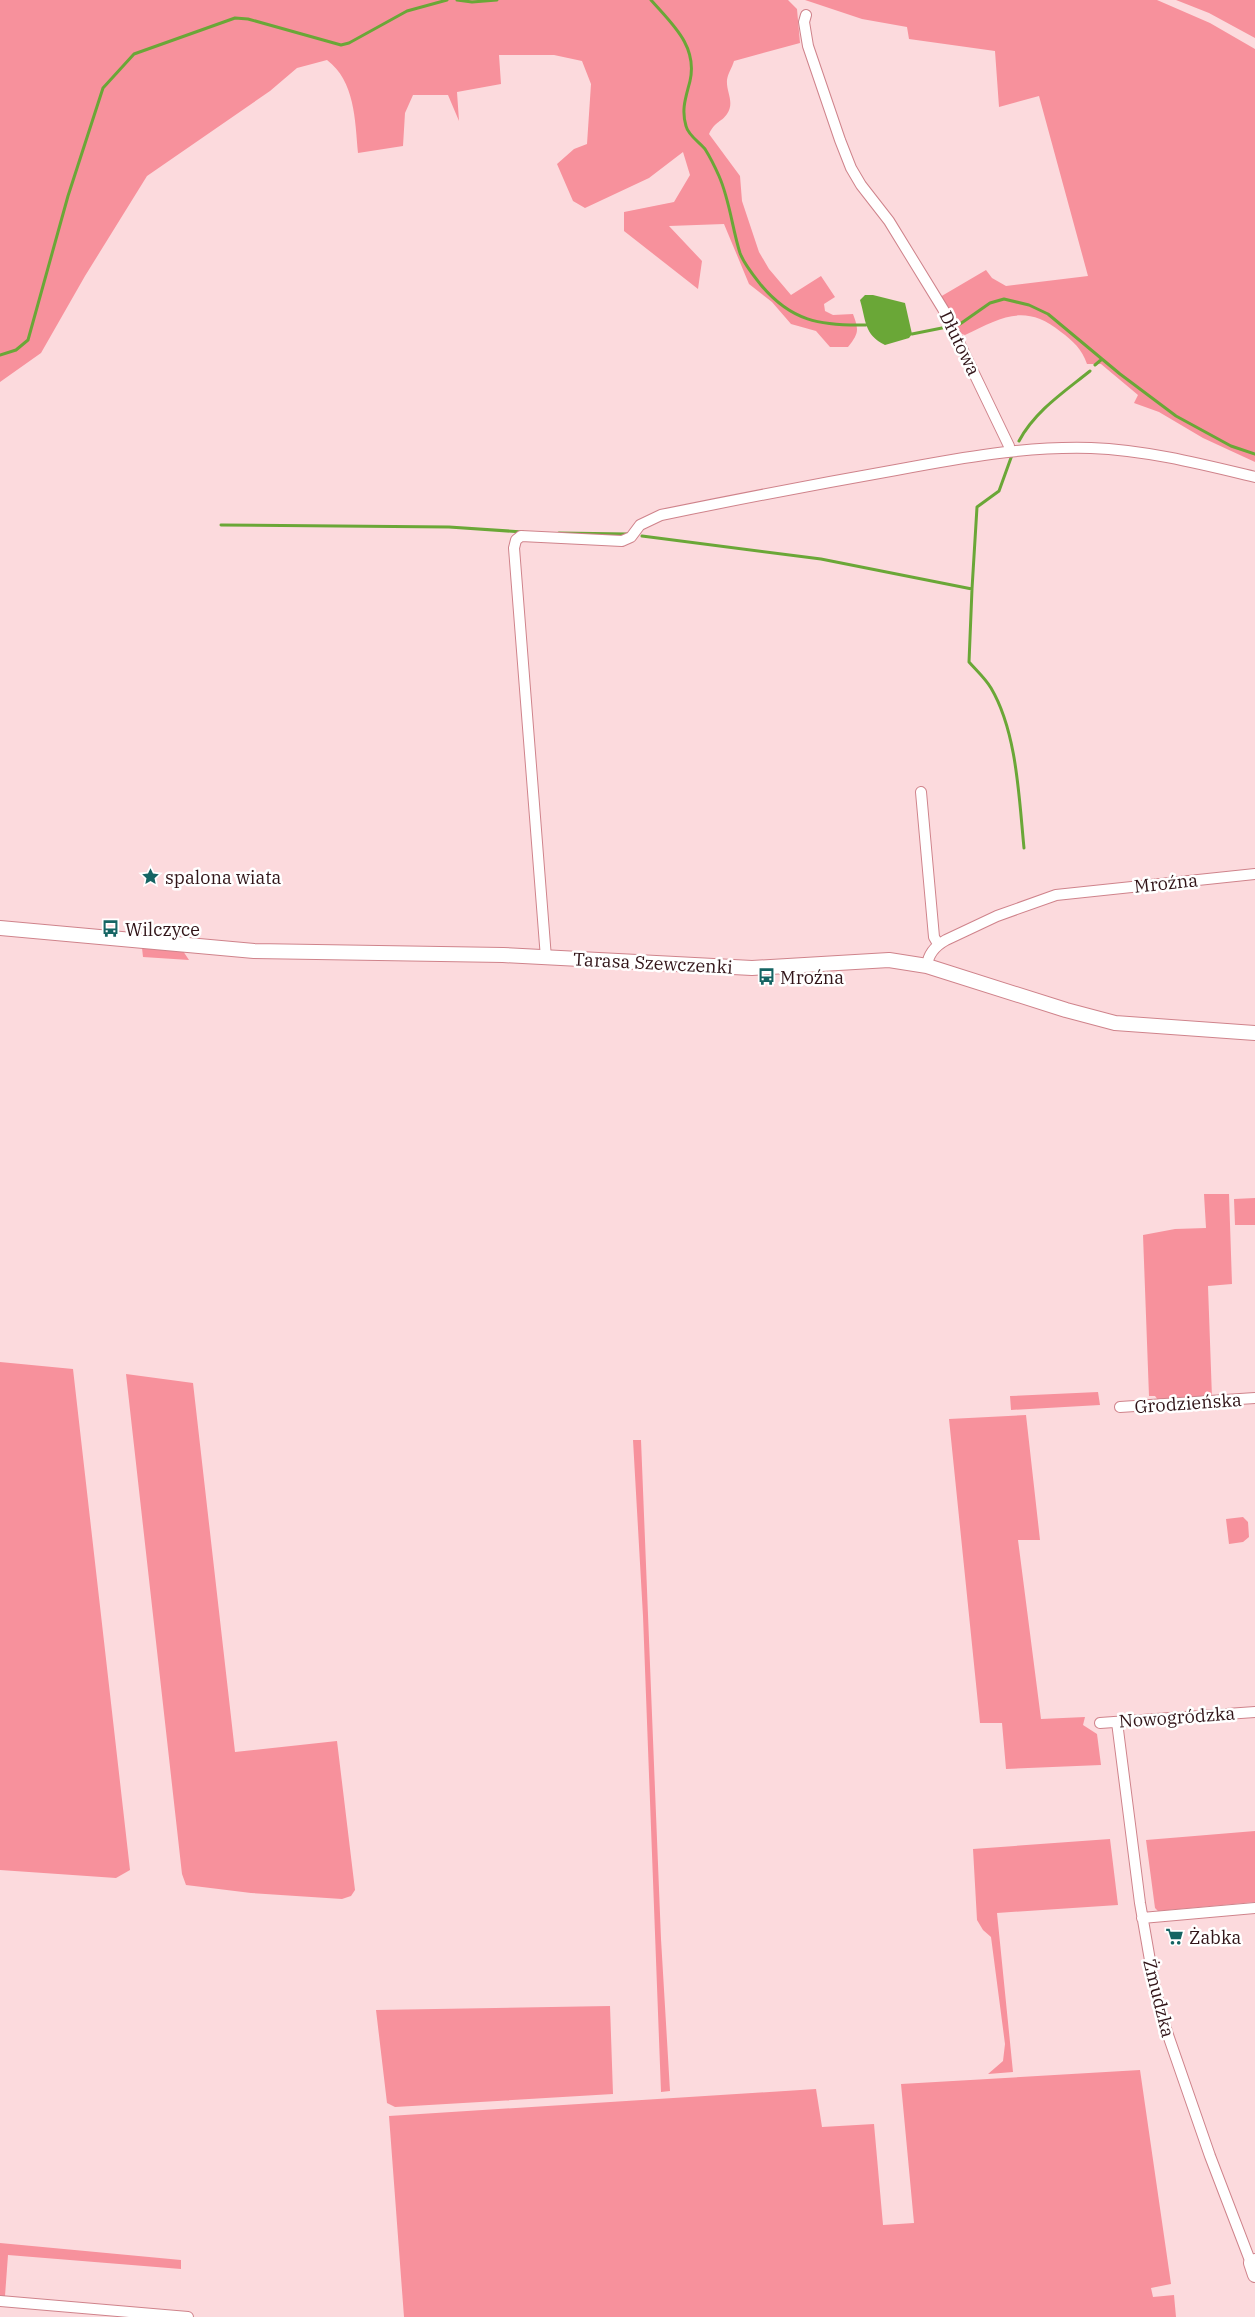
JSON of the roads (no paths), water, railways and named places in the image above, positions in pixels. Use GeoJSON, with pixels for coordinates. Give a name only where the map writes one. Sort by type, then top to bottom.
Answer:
{"type":"FeatureCollection","features":[{"type":"Feature","properties":{"kind":"street","name":"Dłutowa"},"geometry":{"type":"LineString","coordinates":[[806,15],[804,22],[808,46],[851,168],[861,185],[894,229],[949,321],[1009,446],[1009,451]]}},
{"type":"Feature","properties":{"kind":"street"},"geometry":{"type":"LineString","coordinates":[[546,958],[515,561],[516,540],[521,536],[622,541],[631,537],[640,526],[661,515],[826,482],[1009,451],[1090,448],[1120,451],[1171,458],[1255,477]]}},
{"type":"Feature","properties":{"kind":"street"},"geometry":{"type":"LineString","coordinates":[[921,792],[934,937],[938,944],[931,953],[927,966]]}},
{"type":"Feature","properties":{"kind":"street","name":"Mroźna"},"geometry":{"type":"LineString","coordinates":[[938,944],[997,916],[1056,895],[1255,874]]}},
{"type":"Feature","properties":{"kind":"street","name":"Tarasa Szewczenki"},"geometry":{"type":"LineString","coordinates":[[0,928],[252,951],[429,954],[735,967],[781,967],[889,960],[927,966],[1106,1021],[1146,1027],[1255,1033]]}},
{"type":"Feature","properties":{"kind":"street","name":"Grodzieńska"},"geometry":{"type":"LineString","coordinates":[[1120,1407],[1255,1398]]}},
{"type":"Feature","properties":{"kind":"street","name":"Nowogródzka"},"geometry":{"type":"LineString","coordinates":[[1100,1723],[1255,1712]]}},
{"type":"Feature","properties":{"kind":"street","name":"Żmudzka"},"geometry":{"type":"LineString","coordinates":[[1117,1722],[1142,1918],[1155,1989],[1167,2032],[1210,2156],[1254,2266]]}},
{"type":"Feature","properties":{"kind":"street"},"geometry":{"type":"LineString","coordinates":[[1142,1918],[1255,1908]]}},
{"type":"Feature","properties":{"kind":"street"},"geometry":{"type":"LineString","coordinates":[[0,2301],[182,2317]]}},
{"type":"Feature","properties":{"kind":"waterway"},"geometry":{"type":"LineString","coordinates":[[0,355],[16,350],[28,340],[68,196],[103,88],[134,54],[235,18],[248,19],[341,45],[349,43],[407,11],[447,0]]}},
{"type":"Feature","properties":{"kind":"waterway"},"geometry":{"type":"LineString","coordinates":[[457,0],[472,2],[497,0]]}},
{"type":"Feature","properties":{"kind":"waterway"},"geometry":{"type":"LineString","coordinates":[[651,0],[675,27],[687,46],[691,68],[684,109],[686,126],[691,135],[705,149],[719,176],[726,195],[740,253],[746,265],[772,297],[795,314],[820,322],[866,325]]}},
{"type":"Feature","properties":{"kind":"waterway"},"geometry":{"type":"LineString","coordinates":[[960,324],[990,303],[1004,299],[1029,305],[1048,314],[1120,374],[1176,416],[1231,446],[1255,454]]}},
{"type":"Feature","properties":{"kind":"waterway"},"geometry":{"type":"LineString","coordinates":[[912,334],[947,327]]}},
{"type":"Feature","properties":{"kind":"waterway"},"geometry":{"type":"LineString","coordinates":[[1095,365],[1102,359]]}},
{"type":"Feature","properties":{"kind":"waterway"},"geometry":{"type":"LineString","coordinates":[[1019,441],[1033,420],[1042,411],[1060,394],[1090,371]]}},
{"type":"Feature","properties":{"kind":"waterway"},"geometry":{"type":"LineString","coordinates":[[972,589],[977,507],[999,491],[1012,455]]}},
{"type":"Feature","properties":{"kind":"waterway"},"geometry":{"type":"LineString","coordinates":[[221,525],[449,527],[523,532]]}},
{"type":"Feature","properties":{"kind":"waterway"},"geometry":{"type":"LineString","coordinates":[[559,533],[628,534]]}},
{"type":"Feature","properties":{"kind":"waterway"},"geometry":{"type":"LineString","coordinates":[[642,536],[821,559],[972,589],[969,662],[991,688],[1000,705],[1012,745],[1024,848]]}},
{"type":"Feature","properties":{"kind":"place","name":"spalona wiata"},"geometry":{"type":"Point","coordinates":[151,877]}},
{"type":"Feature","properties":{"kind":"place","name":"Wilczyce"},"geometry":{"type":"Point","coordinates":[111,929]}},
{"type":"Feature","properties":{"kind":"place","name":"Mroźna"},"geometry":{"type":"Point","coordinates":[766,977]}},
{"type":"Feature","properties":{"kind":"place","name":"Żabka"},"geometry":{"type":"Point","coordinates":[1175,1937]}}]}
